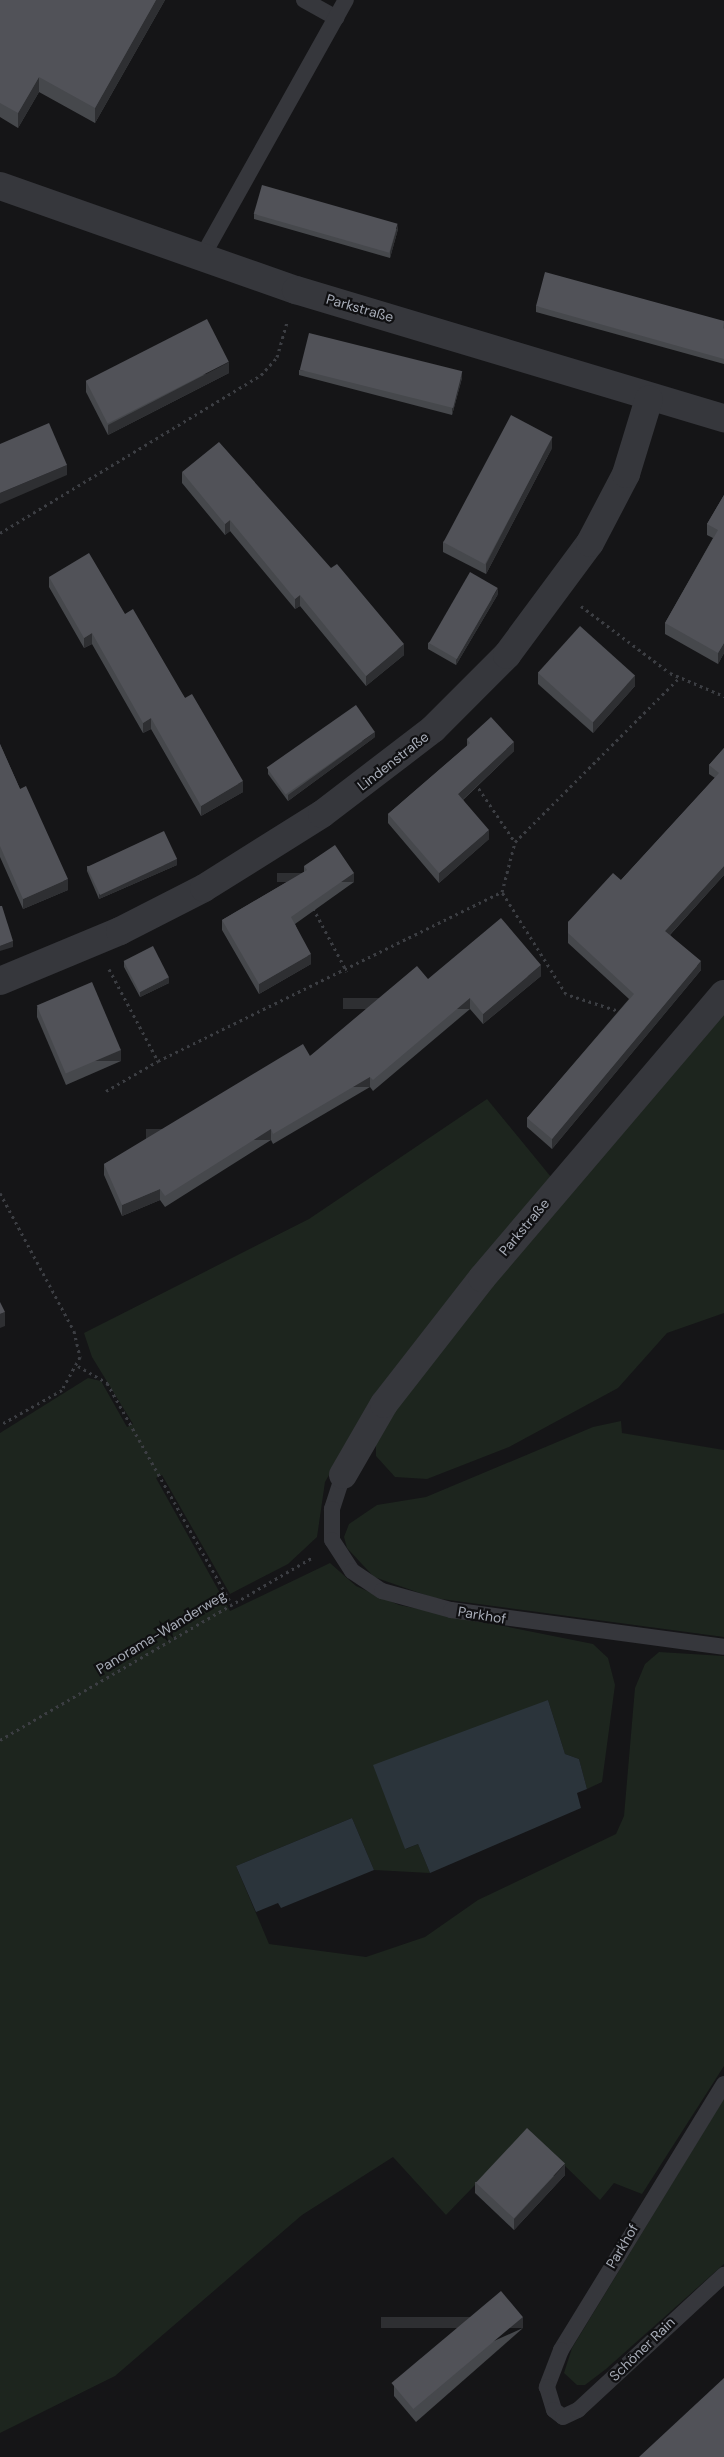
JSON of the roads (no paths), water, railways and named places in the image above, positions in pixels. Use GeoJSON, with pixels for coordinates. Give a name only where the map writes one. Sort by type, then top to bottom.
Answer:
{"type":"FeatureCollection","features":[{"type":"Feature","properties":{"kind":"street","name":"Parkstraße"},"geometry":{"type":"LineString","coordinates":[[0,186],[201,259],[296,290],[649,399],[724,418]]}},
{"type":"Feature","properties":{"kind":"street","name":"Lindenstraße"},"geometry":{"type":"LineString","coordinates":[[0,981],[95,942],[204,888],[276,846],[392,762],[478,685],[559,589],[619,491],[649,399]]}},
{"type":"Feature","properties":{"kind":"street","name":"Parkstraße"},"geometry":{"type":"LineString","coordinates":[[343,1475],[384,1404],[482,1278],[724,994]]}},
{"type":"Feature","properties":{"kind":"lane"},"geometry":{"type":"LineString","coordinates":[[304,0],[336,18]]}},
{"type":"Feature","properties":{"kind":"lane"},"geometry":{"type":"LineString","coordinates":[[201,259],[346,0]]}},
{"type":"Feature","properties":{"kind":"lane","name":"Parkhof"},"geometry":{"type":"LineString","coordinates":[[343,1475],[332,1508],[332,1540],[358,1577],[403,1598],[524,1622],[724,1647]]}},
{"type":"Feature","properties":{"kind":"lane","name":"Parkhof"},"geometry":{"type":"LineString","coordinates":[[558,2414],[546,2396],[550,2373],[561,2350],[724,2084]]}},
{"type":"Feature","properties":{"kind":"lane","name":"Schöner Rain"},"geometry":{"type":"LineString","coordinates":[[558,2414],[570,2416],[578,2410],[724,2275]]}}]}
